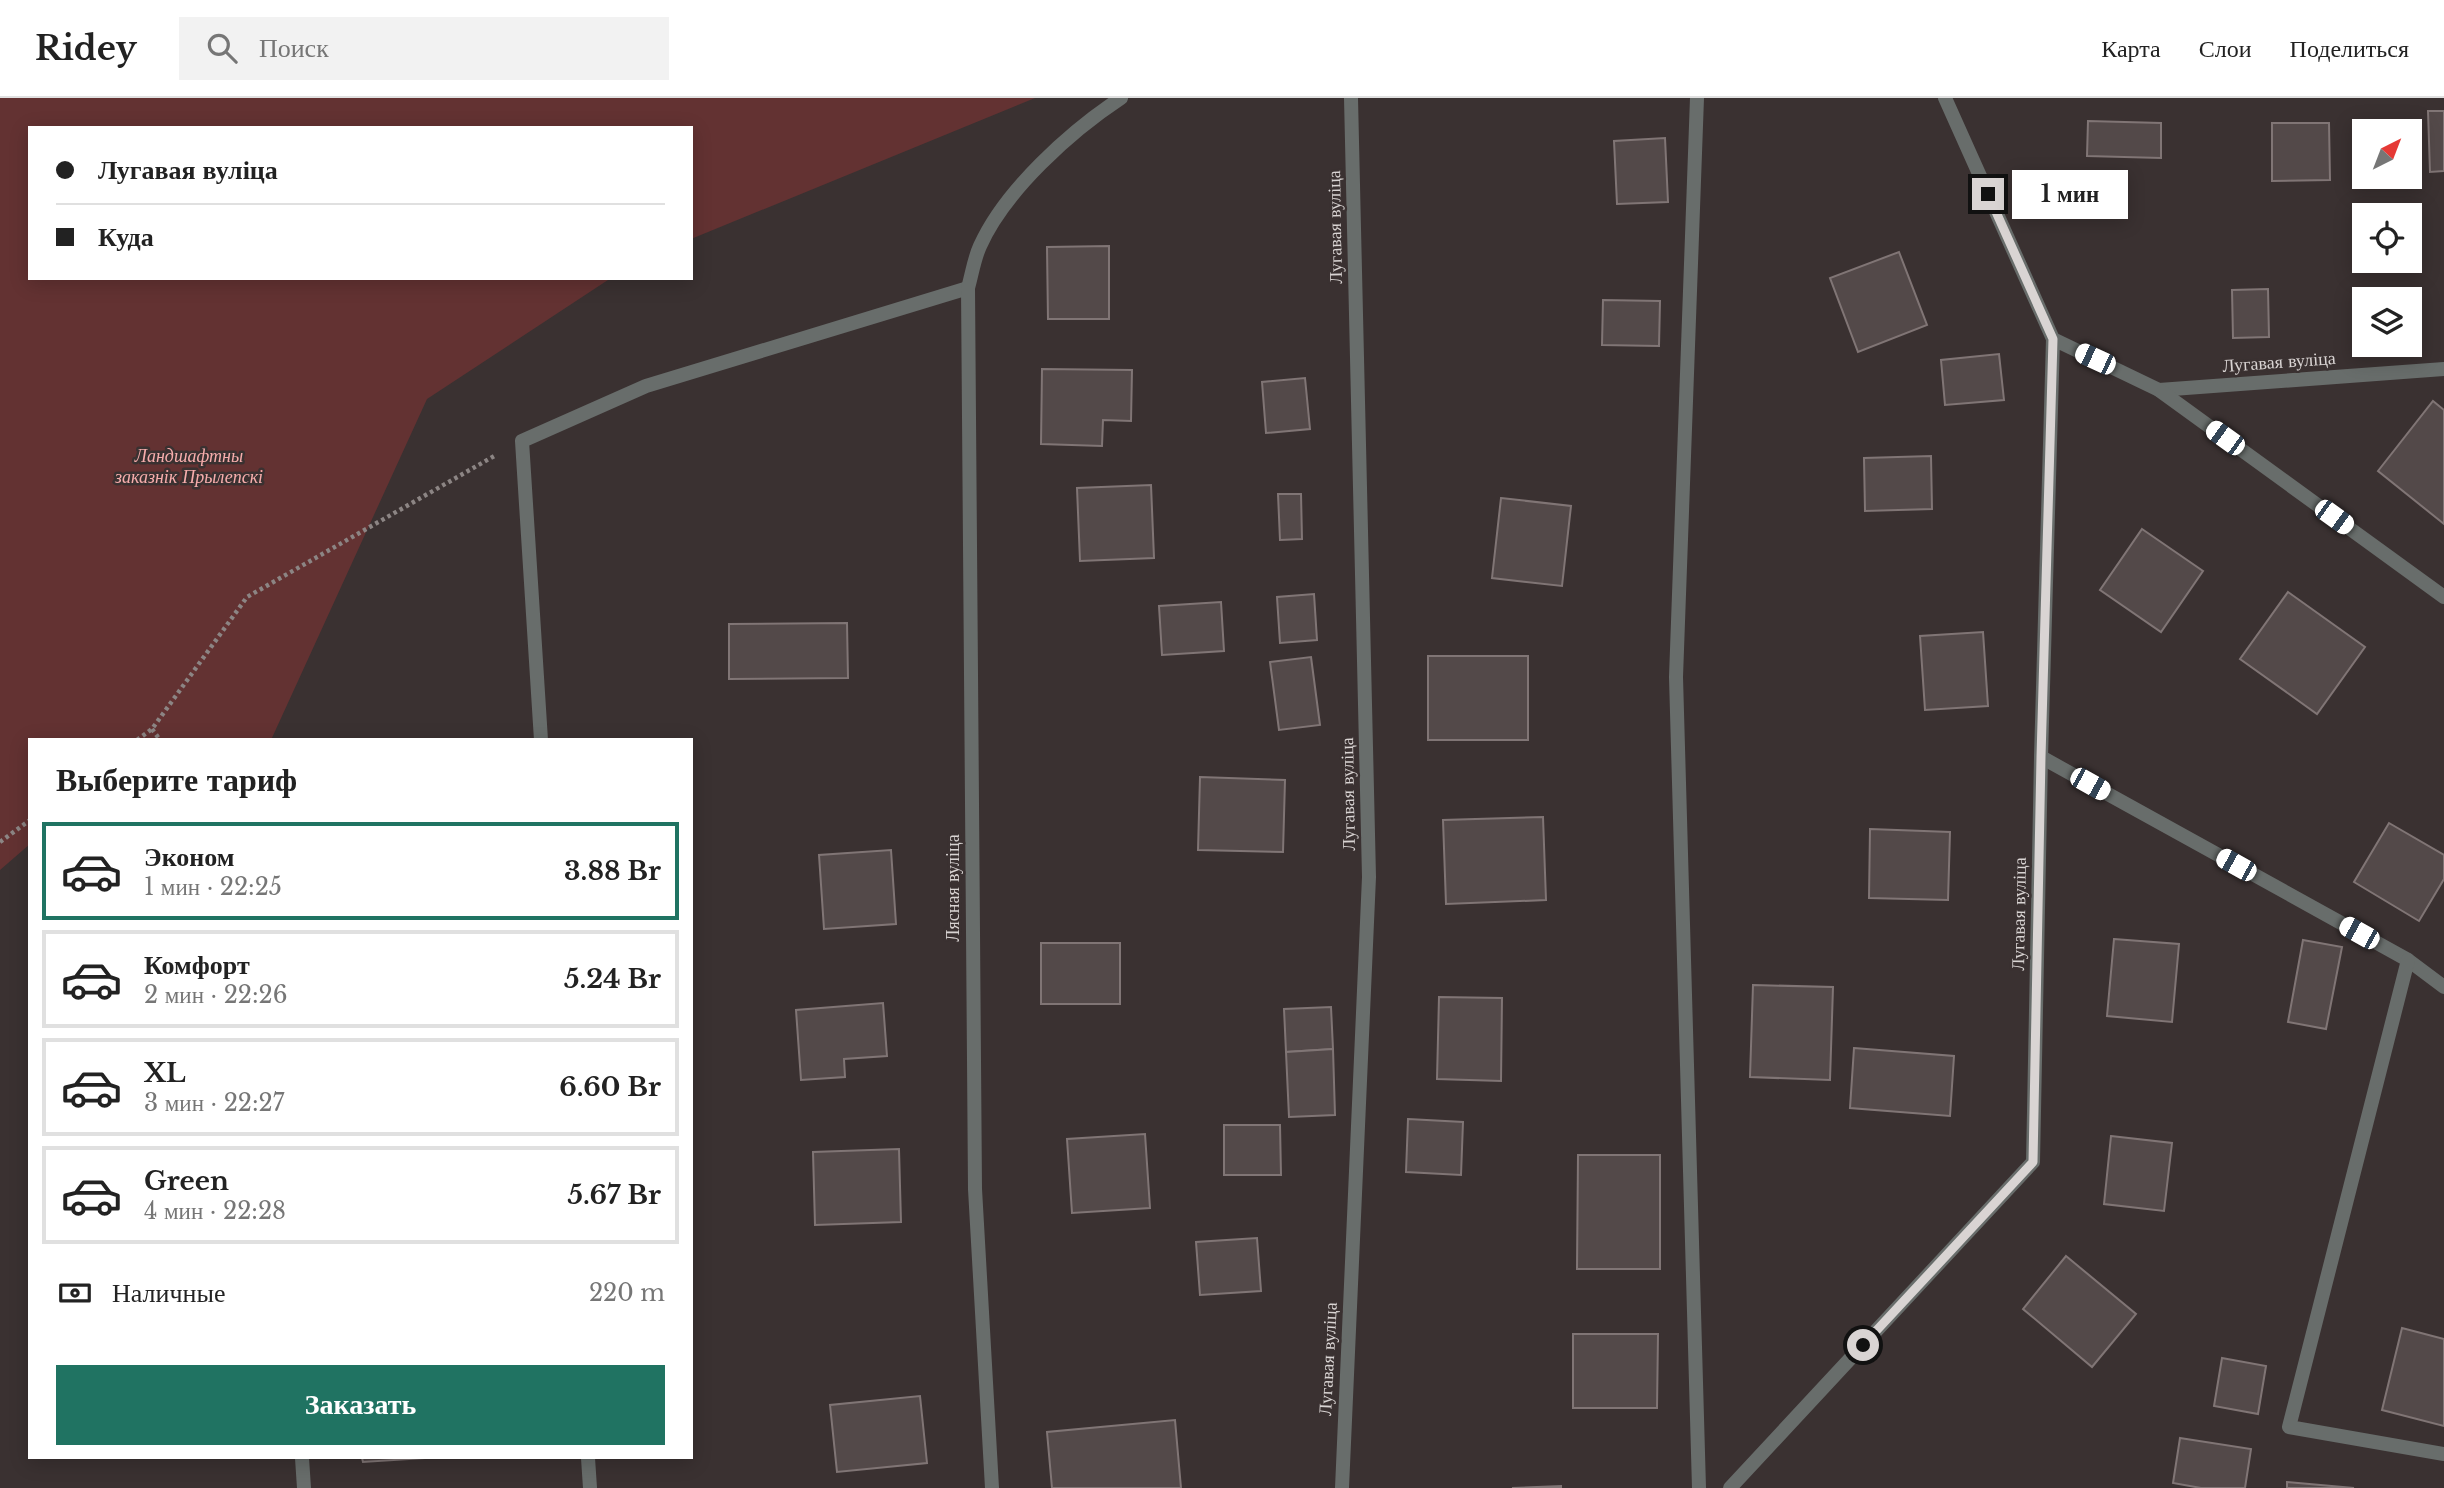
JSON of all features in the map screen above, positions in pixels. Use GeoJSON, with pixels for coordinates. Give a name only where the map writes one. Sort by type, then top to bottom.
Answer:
{"type":"FeatureCollection","features":[{"type":"Feature","properties":{"kind":"street","name":"Лясная вуліца"},"geometry":{"type":"LineString","coordinates":[[992,1488],[975,1189],[968,288],[980,246],[1006,204],[1035,170],[1091,118],[1121,98]]}},
{"type":"Feature","properties":{"kind":"street","name":"Лугавая вуліца"},"geometry":{"type":"LineString","coordinates":[[1342,1488],[1369,877],[1351,98]]}},
{"type":"Feature","properties":{"kind":"street"},"geometry":{"type":"LineString","coordinates":[[1697,98],[1676,677],[1699,1488]]}},
{"type":"Feature","properties":{"kind":"street"},"geometry":{"type":"LineString","coordinates":[[1945,98],[2053,339]]}},
{"type":"Feature","properties":{"kind":"street"},"geometry":{"type":"LineString","coordinates":[[541,738],[522,441],[646,386],[968,288]]}},
{"type":"Feature","properties":{"kind":"street","name":"Лугавая вуліца"},"geometry":{"type":"LineString","coordinates":[[1730,1488],[2033,1162],[2053,339],[2159,390],[2444,597]]}},
{"type":"Feature","properties":{"kind":"street","name":"Лугавая вуліца"},"geometry":{"type":"LineString","coordinates":[[2159,390],[2444,369]]}},
{"type":"Feature","properties":{"kind":"street"},"geometry":{"type":"LineString","coordinates":[[2041,757],[2407,960],[2444,987]]}},
{"type":"Feature","properties":{"kind":"street"},"geometry":{"type":"LineString","coordinates":[[2407,960],[2289,1427],[2444,1454]]}},
{"type":"Feature","properties":{"kind":"street"},"geometry":{"type":"LineString","coordinates":[[302,1459],[304,1488]]}},
{"type":"Feature","properties":{"kind":"street"},"geometry":{"type":"LineString","coordinates":[[588,1459],[590,1488]]}},
{"type":"Feature","properties":{"kind":"path"},"geometry":{"type":"LineString","coordinates":[[140,738],[152,729],[247,597],[522,441]]}},
{"type":"Feature","properties":{"kind":"path"},"geometry":{"type":"LineString","coordinates":[[152,729],[159,738]]}},
{"type":"Feature","properties":{"kind":"path"},"geometry":{"type":"LineString","coordinates":[[0,842],[28,821]]}},
{"type":"Feature","properties":{"kind":"green space","name":"Ландшафтны заказнік Прылепскі"},"geometry":{"type":"Polygon","coordinates":[[[0,98],[1035,98],[693,238],[693,126],[28,126],[28,280],[608,280],[427,399],[272,738],[28,738],[28,846],[0,870],[0,98]]]}},
{"type":"Feature","properties":{"kind":"building"},"geometry":{"type":"Polygon","coordinates":[[[2428,111],[2444,111],[2444,171],[2430,172],[2428,111]]]}},
{"type":"Feature","properties":{"kind":"building"},"geometry":{"type":"Polygon","coordinates":[[[2088,121],[2161,123],[2161,158],[2087,156],[2088,121]]]}},
{"type":"Feature","properties":{"kind":"building"},"geometry":{"type":"Polygon","coordinates":[[[2272,123],[2329,123],[2330,180],[2272,181],[2272,123]]]}},
{"type":"Feature","properties":{"kind":"building"},"geometry":{"type":"Polygon","coordinates":[[[1665,138],[1668,202],[1617,204],[1614,141],[1665,138]]]}},
{"type":"Feature","properties":{"kind":"building"},"geometry":{"type":"Polygon","coordinates":[[[1109,246],[1109,319],[1048,319],[1047,247],[1109,246]]]}},
{"type":"Feature","properties":{"kind":"building"},"geometry":{"type":"Polygon","coordinates":[[[1899,252],[1927,325],[1858,352],[1830,278],[1899,252]]]}},
{"type":"Feature","properties":{"kind":"building"},"geometry":{"type":"Polygon","coordinates":[[[2268,289],[2269,337],[2233,338],[2232,290],[2268,289]]]}},
{"type":"Feature","properties":{"kind":"building"},"geometry":{"type":"Polygon","coordinates":[[[1603,300],[1660,301],[1659,346],[1602,345],[1603,300]]]}},
{"type":"Feature","properties":{"kind":"building"},"geometry":{"type":"Polygon","coordinates":[[[1999,354],[2004,400],[1945,405],[1941,360],[1999,354]]]}},
{"type":"Feature","properties":{"kind":"building"},"geometry":{"type":"Polygon","coordinates":[[[1042,369],[1132,370],[1131,421],[1103,420],[1102,446],[1041,444],[1042,369]]]}},
{"type":"Feature","properties":{"kind":"building"},"geometry":{"type":"Polygon","coordinates":[[[1305,378],[1310,429],[1266,433],[1262,382],[1305,378]]]}},
{"type":"Feature","properties":{"kind":"building"},"geometry":{"type":"Polygon","coordinates":[[[2433,401],[2444,410],[2444,524],[2378,471],[2433,401]]]}},
{"type":"Feature","properties":{"kind":"building"},"geometry":{"type":"Polygon","coordinates":[[[1931,456],[1932,509],[1865,511],[1864,458],[1931,456]]]}},
{"type":"Feature","properties":{"kind":"building"},"geometry":{"type":"Polygon","coordinates":[[[1151,485],[1154,558],[1080,561],[1077,488],[1151,485]]]}},
{"type":"Feature","properties":{"kind":"building"},"geometry":{"type":"Polygon","coordinates":[[[1278,494],[1301,494],[1302,539],[1280,540],[1278,494]]]}},
{"type":"Feature","properties":{"kind":"building"},"geometry":{"type":"Polygon","coordinates":[[[1501,498],[1571,506],[1562,586],[1492,578],[1501,498]]]}},
{"type":"Feature","properties":{"kind":"building"},"geometry":{"type":"Polygon","coordinates":[[[2142,529],[2203,571],[2161,632],[2100,590],[2142,529]]]}},
{"type":"Feature","properties":{"kind":"building"},"geometry":{"type":"Polygon","coordinates":[[[2288,592],[2365,647],[2317,714],[2240,659],[2288,592]]]}},
{"type":"Feature","properties":{"kind":"building"},"geometry":{"type":"Polygon","coordinates":[[[1314,594],[1317,640],[1280,643],[1277,597],[1314,594]]]}},
{"type":"Feature","properties":{"kind":"building"},"geometry":{"type":"Polygon","coordinates":[[[1221,602],[1224,651],[1162,655],[1159,606],[1221,602]]]}},
{"type":"Feature","properties":{"kind":"building"},"geometry":{"type":"Polygon","coordinates":[[[847,623],[848,678],[729,679],[729,624],[847,623]]]}},
{"type":"Feature","properties":{"kind":"building"},"geometry":{"type":"Polygon","coordinates":[[[1983,632],[1988,706],[1925,710],[1920,636],[1983,632]]]}},
{"type":"Feature","properties":{"kind":"building"},"geometry":{"type":"Polygon","coordinates":[[[1428,656],[1528,656],[1528,740],[1428,740],[1428,656]]]}},
{"type":"Feature","properties":{"kind":"building"},"geometry":{"type":"Polygon","coordinates":[[[1311,657],[1320,725],[1279,730],[1270,662],[1311,657]]]}},
{"type":"Feature","properties":{"kind":"building"},"geometry":{"type":"Polygon","coordinates":[[[1200,777],[1285,780],[1283,852],[1198,850],[1200,777]]]}},
{"type":"Feature","properties":{"kind":"building"},"geometry":{"type":"Polygon","coordinates":[[[1543,817],[1546,900],[1446,904],[1443,820],[1543,817]]]}},
{"type":"Feature","properties":{"kind":"building"},"geometry":{"type":"Polygon","coordinates":[[[2389,823],[2444,855],[2444,879],[2419,921],[2354,882],[2389,823]]]}},
{"type":"Feature","properties":{"kind":"building"},"geometry":{"type":"Polygon","coordinates":[[[1870,829],[1950,832],[1948,900],[1869,898],[1870,829]]]}},
{"type":"Feature","properties":{"kind":"building"},"geometry":{"type":"Polygon","coordinates":[[[891,850],[896,924],[824,929],[819,855],[891,850]]]}},
{"type":"Feature","properties":{"kind":"building"},"geometry":{"type":"Polygon","coordinates":[[[2114,939],[2179,944],[2172,1022],[2107,1016],[2114,939]]]}},
{"type":"Feature","properties":{"kind":"building"},"geometry":{"type":"Polygon","coordinates":[[[2303,940],[2342,947],[2326,1029],[2288,1022],[2303,940]]]}},
{"type":"Feature","properties":{"kind":"building"},"geometry":{"type":"Polygon","coordinates":[[[1041,943],[1120,943],[1120,1004],[1041,1004],[1041,943]]]}},
{"type":"Feature","properties":{"kind":"building"},"geometry":{"type":"Polygon","coordinates":[[[1753,985],[1833,987],[1830,1080],[1750,1077],[1753,985]]]}},
{"type":"Feature","properties":{"kind":"building"},"geometry":{"type":"Polygon","coordinates":[[[1439,997],[1502,998],[1501,1081],[1437,1079],[1439,997]]]}},
{"type":"Feature","properties":{"kind":"building"},"geometry":{"type":"Polygon","coordinates":[[[883,1003],[887,1056],[844,1059],[845,1077],[801,1080],[796,1010],[883,1003]]]}},
{"type":"Feature","properties":{"kind":"building"},"geometry":{"type":"Polygon","coordinates":[[[1331,1007],[1333,1049],[1286,1052],[1284,1009],[1331,1007]]]}},
{"type":"Feature","properties":{"kind":"building"},"geometry":{"type":"Polygon","coordinates":[[[1854,1048],[1954,1056],[1950,1116],[1850,1108],[1854,1048]]]}},
{"type":"Feature","properties":{"kind":"building"},"geometry":{"type":"Polygon","coordinates":[[[1333,1049],[1335,1115],[1289,1117],[1286,1052],[1333,1049]]]}},
{"type":"Feature","properties":{"kind":"building"},"geometry":{"type":"Polygon","coordinates":[[[1408,1119],[1463,1122],[1461,1175],[1406,1172],[1408,1119]]]}},
{"type":"Feature","properties":{"kind":"building"},"geometry":{"type":"Polygon","coordinates":[[[1224,1125],[1280,1125],[1281,1175],[1224,1175],[1224,1125]]]}},
{"type":"Feature","properties":{"kind":"building"},"geometry":{"type":"Polygon","coordinates":[[[1145,1134],[1150,1208],[1072,1213],[1067,1139],[1145,1134]]]}},
{"type":"Feature","properties":{"kind":"building"},"geometry":{"type":"Polygon","coordinates":[[[2111,1136],[2172,1143],[2164,1211],[2104,1204],[2111,1136]]]}},
{"type":"Feature","properties":{"kind":"building"},"geometry":{"type":"Polygon","coordinates":[[[899,1149],[901,1222],[815,1225],[813,1152],[899,1149]]]}},
{"type":"Feature","properties":{"kind":"building"},"geometry":{"type":"Polygon","coordinates":[[[1578,1155],[1660,1155],[1660,1269],[1577,1269],[1578,1155]]]}},
{"type":"Feature","properties":{"kind":"building"},"geometry":{"type":"Polygon","coordinates":[[[1257,1238],[1261,1291],[1200,1295],[1196,1242],[1257,1238]]]}},
{"type":"Feature","properties":{"kind":"building"},"geometry":{"type":"Polygon","coordinates":[[[2066,1256],[2136,1314],[2092,1367],[2023,1309],[2066,1256]]]}},
{"type":"Feature","properties":{"kind":"building"},"geometry":{"type":"Polygon","coordinates":[[[2402,1328],[2444,1339],[2444,1426],[2382,1410],[2402,1328]]]}},
{"type":"Feature","properties":{"kind":"building"},"geometry":{"type":"Polygon","coordinates":[[[1573,1334],[1658,1334],[1657,1408],[1573,1408],[1573,1334]]]}},
{"type":"Feature","properties":{"kind":"building"},"geometry":{"type":"Polygon","coordinates":[[[2222,1358],[2266,1366],[2258,1414],[2214,1406],[2222,1358]]]}},
{"type":"Feature","properties":{"kind":"building"},"geometry":{"type":"Polygon","coordinates":[[[920,1396],[927,1463],[837,1472],[830,1405],[920,1396]]]}},
{"type":"Feature","properties":{"kind":"building"},"geometry":{"type":"Polygon","coordinates":[[[1175,1420],[1181,1488],[1052,1488],[1047,1432],[1175,1420]]]}},
{"type":"Feature","properties":{"kind":"building"},"geometry":{"type":"Polygon","coordinates":[[[2180,1438],[2251,1449],[2245,1488],[2201,1488],[2173,1483],[2180,1438]]]}},
{"type":"Feature","properties":{"kind":"building"},"geometry":{"type":"Polygon","coordinates":[[[362,1459],[410,1459],[363,1462],[362,1459]]]}},
{"type":"Feature","properties":{"kind":"building"},"geometry":{"type":"Polygon","coordinates":[[[2287,1482],[2354,1488],[2287,1488],[2287,1482]]]}},
{"type":"Feature","properties":{"kind":"building"},"geometry":{"type":"Polygon","coordinates":[[[1561,1486],[1561,1488],[1512,1488],[1561,1486]]]}},
{"type":"Feature","properties":{"kind":"route"},"geometry":{"type":"LineString","coordinates":[[1863,1345],[2033,1162],[2053,339],[1988,194]]}}]}
